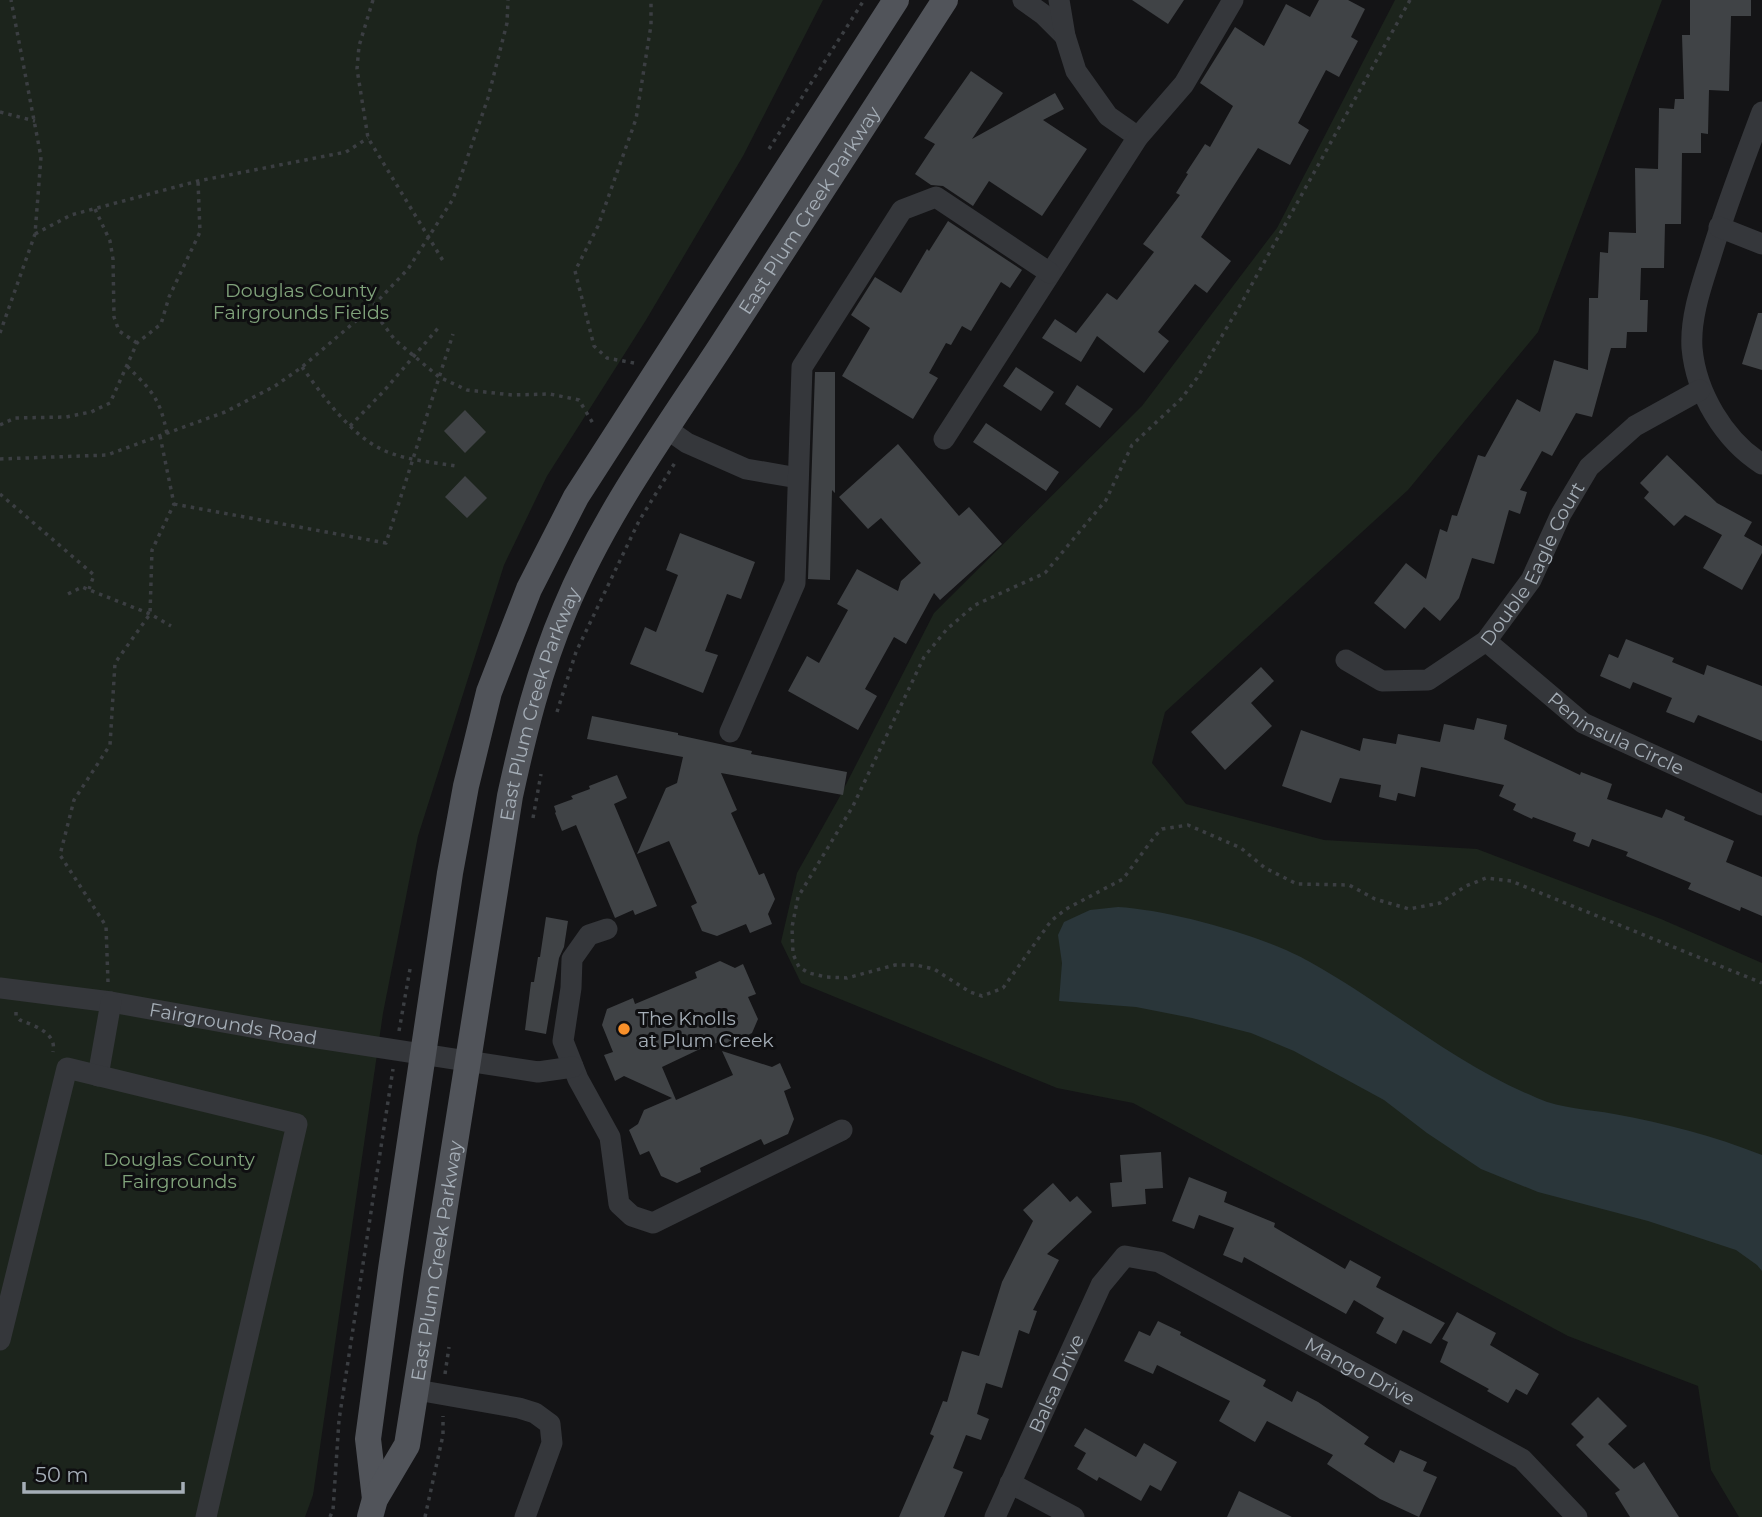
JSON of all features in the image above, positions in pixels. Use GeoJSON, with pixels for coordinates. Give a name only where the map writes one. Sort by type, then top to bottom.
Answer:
{"type":"FeatureCollection","features":[{"type":"Feature","properties":{"kind":"main road","name":"East Plum Creek Parkway"},"geometry":{"type":"LineString","coordinates":[[372,1508],[368,1439],[450,873],[466,786],[489,692],[529,589],[576,497],[896,0]]}},
{"type":"Feature","properties":{"kind":"main road","name":"East Plum Creek Parkway"},"geometry":{"type":"LineString","coordinates":[[372,1508],[407,1445],[430,1392],[467,1062],[510,796],[528,715],[543,666],[566,606],[611,518],[677,436],[945,0]]}},
{"type":"Feature","properties":{"kind":"street"},"geometry":{"type":"LineString","coordinates":[[1023,0],[1044,15],[1065,36]]}},
{"type":"Feature","properties":{"kind":"street"},"geometry":{"type":"LineString","coordinates":[[1059,0],[1065,36],[1076,71],[1108,116],[1138,137]]}},
{"type":"Feature","properties":{"kind":"street"},"geometry":{"type":"LineString","coordinates":[[944,439],[1138,137],[1184,84],[1233,0]]}},
{"type":"Feature","properties":{"kind":"street"},"geometry":{"type":"LineString","coordinates":[[1762,111],[1719,228],[1697,299],[1692,347],[1700,390],[1723,426],[1750,457],[1762,464]]}},
{"type":"Feature","properties":{"kind":"street"},"geometry":{"type":"LineString","coordinates":[[730,732],[795,583],[802,367],[902,209],[936,197],[1051,273]]}},
{"type":"Feature","properties":{"kind":"street"},"geometry":{"type":"LineString","coordinates":[[1719,228],[1762,244]]}},
{"type":"Feature","properties":{"kind":"street","name":"Double Eagle Court"},"geometry":{"type":"LineString","coordinates":[[1346,660],[1382,681],[1428,680],[1486,641],[1531,580],[1561,514],[1589,467],[1635,426],[1700,390]]}},
{"type":"Feature","properties":{"kind":"street"},"geometry":{"type":"LineString","coordinates":[[677,436],[746,469],[799,478]]}},
{"type":"Feature","properties":{"kind":"street","name":"Peninsula Circle"},"geometry":{"type":"LineString","coordinates":[[1486,641],[1583,723],[1762,805]]}},
{"type":"Feature","properties":{"kind":"street"},"geometry":{"type":"LineString","coordinates":[[607,929],[589,935],[572,959],[571,988],[563,1041],[573,1067],[610,1137],[619,1204],[632,1216],[653,1223],[842,1130]]}},
{"type":"Feature","properties":{"kind":"street","name":"Fairgrounds Road"},"geometry":{"type":"LineString","coordinates":[[0,988],[111,1002],[279,1032],[538,1072],[573,1067]]}},
{"type":"Feature","properties":{"kind":"street"},"geometry":{"type":"LineString","coordinates":[[98,1076],[111,1002]]}},
{"type":"Feature","properties":{"kind":"street"},"geometry":{"type":"LineString","coordinates":[[0,1340],[67,1069],[297,1124],[206,1517]]}},
{"type":"Feature","properties":{"kind":"street","name":"Balsa Drive"},"geometry":{"type":"LineString","coordinates":[[995,1517],[1101,1285],[1125,1256]]}},
{"type":"Feature","properties":{"kind":"street","name":"Mango Drive"},"geometry":{"type":"LineString","coordinates":[[1125,1256],[1159,1262],[1522,1459],[1577,1517]]}},
{"type":"Feature","properties":{"kind":"street"},"geometry":{"type":"LineString","coordinates":[[430,1392],[519,1408],[535,1413],[550,1424],[552,1443],[525,1517]]}},
{"type":"Feature","properties":{"kind":"street"},"geometry":{"type":"LineString","coordinates":[[1010,1483],[1074,1517]]}},
{"type":"Feature","properties":{"kind":"path"},"geometry":{"type":"LineString","coordinates":[[0,332],[35,234],[41,157],[11,0]]}},
{"type":"Feature","properties":{"kind":"path"},"geometry":{"type":"LineString","coordinates":[[373,0],[359,46],[357,69],[368,138],[444,264]]}},
{"type":"Feature","properties":{"kind":"path"},"geometry":{"type":"LineString","coordinates":[[0,459],[107,455],[226,412],[275,386],[302,367],[371,308],[408,269],[453,199],[488,98],[507,23],[508,0]]}},
{"type":"Feature","properties":{"kind":"path"},"geometry":{"type":"LineString","coordinates":[[635,363],[607,358],[594,346],[575,271],[598,226],[636,119],[650,25],[651,0]]}},
{"type":"Feature","properties":{"kind":"path"},"geometry":{"type":"LineString","coordinates":[[1410,0],[1197,379],[1181,399],[1132,445],[1107,500],[1045,573],[975,605],[947,629],[924,657],[853,806],[798,897],[792,928],[793,954],[799,967],[809,973],[826,977],[847,978],[895,965],[916,965],[934,970],[970,992],[982,996],[993,993],[1003,988],[1051,921],[1066,909],[1123,879],[1163,829],[1188,825],[1241,848],[1265,868],[1297,884],[1349,885],[1375,899],[1409,909],[1440,903],[1466,886],[1486,878],[1511,881],[1762,983]]}},
{"type":"Feature","properties":{"kind":"path"},"geometry":{"type":"LineString","coordinates":[[0,112],[35,121]]}},
{"type":"Feature","properties":{"kind":"path"},"geometry":{"type":"LineString","coordinates":[[35,234],[71,215],[95,208],[198,181],[346,152],[368,138]]}},
{"type":"Feature","properties":{"kind":"path"},"geometry":{"type":"LineString","coordinates":[[0,425],[15,418],[66,417],[91,412],[110,402],[137,343],[161,324],[169,297],[200,232],[198,181]]}},
{"type":"Feature","properties":{"kind":"path"},"geometry":{"type":"LineString","coordinates":[[95,208],[110,242],[113,259],[114,317],[119,331],[137,343]]}},
{"type":"Feature","properties":{"kind":"path"},"geometry":{"type":"LineString","coordinates":[[371,308],[395,340],[439,377],[467,390],[512,395],[550,394],[579,400],[594,425]]}},
{"type":"Feature","properties":{"kind":"path"},"geometry":{"type":"LineString","coordinates":[[351,426],[439,327]]}},
{"type":"Feature","properties":{"kind":"path"},"geometry":{"type":"LineString","coordinates":[[174,504],[386,542],[453,334]]}},
{"type":"Feature","properties":{"kind":"path"},"geometry":{"type":"LineString","coordinates":[[127,366],[155,394],[163,411],[167,434]]}},
{"type":"Feature","properties":{"kind":"path"},"geometry":{"type":"LineString","coordinates":[[302,367],[329,404],[351,426],[381,449],[456,466]]}},
{"type":"Feature","properties":{"kind":"path"},"geometry":{"type":"LineString","coordinates":[[111,1002],[106,969],[106,926],[60,855],[74,800],[110,746],[115,663],[150,614],[152,550],[174,504],[160,436]]}},
{"type":"Feature","properties":{"kind":"path"},"geometry":{"type":"LineString","coordinates":[[556,713],[576,652],[677,436]]}},
{"type":"Feature","properties":{"kind":"path"},"geometry":{"type":"LineString","coordinates":[[0,494],[94,575],[89,589]]}},
{"type":"Feature","properties":{"kind":"path"},"geometry":{"type":"LineString","coordinates":[[68,594],[82,587],[89,589],[150,614],[171,626]]}},
{"type":"Feature","properties":{"kind":"path"},"geometry":{"type":"LineString","coordinates":[[532,822],[541,774]]}},
{"type":"Feature","properties":{"kind":"path"},"geometry":{"type":"LineString","coordinates":[[425,1517],[443,1435],[430,1392],[450,1339]]}},
{"type":"Feature","properties":{"kind":"green space","name":"Douglas County Fairgrounds Fields"},"geometry":{"type":"Polygon","coordinates":[[[0,0],[823,0],[743,156],[646,320],[547,476],[504,565],[418,836],[383,1013],[313,1495],[305,1517],[0,1517],[0,0]]]}},
{"type":"Feature","properties":{"kind":"green space"},"geometry":{"type":"Polygon","coordinates":[[[1395,0],[1662,0],[1538,332],[1408,490],[1165,712],[1152,763],[1186,804],[1324,840],[1477,849],[1661,919],[1762,963],[1762,1517],[1739,1517],[1711,1470],[1698,1386],[1568,1336],[1133,1103],[1057,1088],[801,983],[781,942],[797,873],[839,798],[934,613],[1142,406],[1277,228],[1395,0]]]}},
{"type":"Feature","properties":{"kind":"shaded area"},"geometry":{"type":"Polygon","coordinates":[[[1118,907],[1164,913],[1217,926],[1291,952],[1449,1051],[1507,1084],[1546,1102],[1670,1126],[1762,1155],[1762,1271],[1736,1250],[1648,1221],[1538,1192],[1481,1169],[1384,1100],[1294,1051],[1251,1033],[1136,1007],[1059,1001],[1062,963],[1058,935],[1064,922],[1090,910],[1118,907]]]}},
{"type":"Feature","properties":{"kind":"building"},"geometry":{"type":"Polygon","coordinates":[[[1132,0],[1184,0],[1168,24],[1132,0]]]}},
{"type":"Feature","properties":{"kind":"building"},"geometry":{"type":"Polygon","coordinates":[[[1319,0],[1348,0],[1365,9],[1351,37],[1358,41],[1339,77],[1326,70],[1298,123],[1309,130],[1290,165],[1258,148],[1201,237],[1231,261],[1207,293],[1195,284],[1158,332],[1169,341],[1144,373],[1097,336],[1081,362],[1042,338],[1055,319],[1076,333],[1107,293],[1117,300],[1154,252],[1143,244],[1180,195],[1176,193],[1188,174],[1186,173],[1205,144],[1210,147],[1233,106],[1200,83],[1235,27],[1264,46],[1286,4],[1310,17],[1319,0]]]}},
{"type":"Feature","properties":{"kind":"building"},"geometry":{"type":"Polygon","coordinates":[[[1690,0],[1751,0],[1751,16],[1731,16],[1729,91],[1709,90],[1708,134],[1701,133],[1701,153],[1682,153],[1681,224],[1665,224],[1664,268],[1641,268],[1640,300],[1648,300],[1647,332],[1627,332],[1626,348],[1611,348],[1592,417],[1576,413],[1552,456],[1542,451],[1520,490],[1527,492],[1520,514],[1509,510],[1494,564],[1472,558],[1459,598],[1440,621],[1424,607],[1405,629],[1374,603],[1406,563],[1426,579],[1440,529],[1447,532],[1452,515],[1457,516],[1478,455],[1485,457],[1517,399],[1540,412],[1554,360],[1588,370],[1589,298],[1598,298],[1600,252],[1608,253],[1609,232],[1636,233],[1635,168],[1658,169],[1659,108],[1674,109],[1675,99],[1684,99],[1682,35],[1690,35],[1690,0]]]}},
{"type":"Feature","properties":{"kind":"building"},"geometry":{"type":"Polygon","coordinates":[[[971,71],[1003,93],[972,139],[1055,93],[1064,109],[1043,120],[1087,149],[1042,216],[989,181],[973,206],[943,186],[931,185],[915,174],[935,144],[924,138],[971,71]]]}},
{"type":"Feature","properties":{"kind":"building"},"geometry":{"type":"Polygon","coordinates":[[[948,221],[1022,270],[1010,288],[1001,282],[971,331],[962,326],[951,345],[946,343],[929,373],[938,378],[913,419],[842,376],[870,328],[851,315],[875,277],[901,293],[927,249],[929,251],[948,221]]]}},
{"type":"Feature","properties":{"kind":"building"},"geometry":{"type":"Polygon","coordinates":[[[1758,313],[1762,313],[1762,370],[1742,364],[1758,313]]]}},
{"type":"Feature","properties":{"kind":"building"},"geometry":{"type":"Polygon","coordinates":[[[1016,367],[1054,392],[1041,411],[1003,386],[1016,367]]]}},
{"type":"Feature","properties":{"kind":"building"},"geometry":{"type":"Polygon","coordinates":[[[815,372],[835,372],[835,493],[832,490],[830,580],[808,579],[815,372]]]}},
{"type":"Feature","properties":{"kind":"building"},"geometry":{"type":"Polygon","coordinates":[[[1077,385],[1113,409],[1100,428],[1065,404],[1077,385]]]}},
{"type":"Feature","properties":{"kind":"building"},"geometry":{"type":"Polygon","coordinates":[[[465,410],[486,432],[465,453],[444,431],[465,410]]]}},
{"type":"Feature","properties":{"kind":"building"},"geometry":{"type":"Polygon","coordinates":[[[986,423],[1059,472],[1046,491],[973,442],[986,423]]]}},
{"type":"Feature","properties":{"kind":"building"},"geometry":{"type":"Polygon","coordinates":[[[898,444],[959,516],[969,507],[1002,544],[940,600],[934,593],[906,644],[894,637],[865,689],[877,696],[858,730],[788,691],[807,656],[819,663],[848,610],[837,604],[857,569],[898,591],[901,581],[921,563],[881,518],[868,529],[839,497],[898,444]]]}},
{"type":"Feature","properties":{"kind":"building"},"geometry":{"type":"Polygon","coordinates":[[[1667,455],[1717,503],[1752,522],[1744,536],[1762,546],[1762,553],[1742,590],[1703,568],[1722,535],[1685,515],[1674,526],[1644,498],[1649,492],[1640,483],[1667,455]]]}},
{"type":"Feature","properties":{"kind":"building"},"geometry":{"type":"Polygon","coordinates":[[[465,476],[487,498],[467,518],[445,497],[465,476]]]}},
{"type":"Feature","properties":{"kind":"building"},"geometry":{"type":"Polygon","coordinates":[[[680,533],[755,562],[741,599],[727,594],[705,651],[718,655],[703,693],[630,664],[645,627],[656,632],[678,575],[666,570],[680,533]]]}},
{"type":"Feature","properties":{"kind":"building"},"geometry":{"type":"Polygon","coordinates":[[[1626,639],[1674,658],[1672,662],[1704,675],[1707,665],[1762,686],[1762,741],[1698,715],[1694,723],[1666,712],[1672,698],[1633,682],[1630,689],[1600,676],[1609,654],[1618,658],[1626,639]]]}},
{"type":"Feature","properties":{"kind":"building"},"geometry":{"type":"Polygon","coordinates":[[[1261,667],[1274,681],[1251,703],[1272,726],[1225,770],[1191,732],[1261,667]]]}},
{"type":"Feature","properties":{"kind":"building"},"geometry":{"type":"Polygon","coordinates":[[[592,716],[678,733],[752,751],[751,754],[847,772],[843,795],[721,773],[737,810],[731,813],[759,875],[764,873],[775,899],[768,914],[772,924],[750,933],[746,924],[717,936],[702,931],[691,906],[697,903],[669,841],[637,854],[666,788],[677,783],[683,757],[587,739],[592,716]]]}},
{"type":"Feature","properties":{"kind":"building"},"geometry":{"type":"Polygon","coordinates":[[[1477,718],[1507,725],[1504,739],[1580,775],[1581,772],[1612,784],[1607,799],[1662,818],[1666,809],[1685,817],[1684,820],[1734,841],[1726,862],[1762,877],[1762,916],[1741,907],[1740,911],[1688,889],[1691,883],[1626,856],[1628,852],[1592,839],[1589,847],[1573,841],[1576,833],[1513,810],[1516,804],[1499,796],[1504,785],[1421,767],[1415,797],[1398,793],[1396,801],[1379,797],[1381,785],[1340,778],[1331,803],[1282,786],[1301,730],[1360,751],[1363,738],[1396,744],[1398,734],[1440,742],[1444,724],[1474,730],[1477,718]]]}},
{"type":"Feature","properties":{"kind":"building"},"geometry":{"type":"Polygon","coordinates":[[[617,775],[627,798],[614,804],[657,906],[635,915],[633,910],[615,918],[576,825],[562,831],[554,806],[573,799],[571,796],[590,789],[589,786],[617,775]]]}},
{"type":"Feature","properties":{"kind":"building"},"geometry":{"type":"Polygon","coordinates":[[[546,917],[568,921],[546,1034],[525,1030],[531,982],[534,982],[540,957],[546,917]]]}},
{"type":"Feature","properties":{"kind":"building"},"geometry":{"type":"Polygon","coordinates":[[[720,961],[735,968],[743,964],[756,994],[748,997],[758,1019],[752,1033],[721,1048],[719,1042],[700,1049],[662,1067],[676,1100],[733,1075],[722,1051],[772,1067],[780,1063],[791,1088],[784,1091],[794,1119],[788,1134],[764,1145],[761,1139],[700,1168],[701,1172],[677,1183],[661,1176],[649,1151],[640,1155],[629,1130],[638,1124],[644,1110],[672,1098],[624,1076],[615,1081],[604,1055],[613,1052],[602,1025],[607,1009],[633,998],[635,1004],[697,978],[695,972],[720,961]]]}},
{"type":"Feature","properties":{"kind":"building"},"geometry":{"type":"Polygon","coordinates":[[[1161,1152],[1163,1188],[1145,1189],[1146,1204],[1112,1207],[1110,1183],[1122,1182],[1120,1155],[1161,1152]]]}},
{"type":"Feature","properties":{"kind":"building"},"geometry":{"type":"Polygon","coordinates":[[[1189,1177],[1227,1192],[1224,1202],[1275,1223],[1274,1227],[1345,1269],[1350,1260],[1381,1277],[1376,1287],[1445,1323],[1431,1344],[1403,1330],[1396,1344],[1376,1333],[1384,1318],[1354,1300],[1346,1314],[1244,1257],[1242,1263],[1223,1255],[1234,1228],[1199,1215],[1194,1229],[1172,1221],[1189,1177]]]}},
{"type":"Feature","properties":{"kind":"building"},"geometry":{"type":"Polygon","coordinates":[[[1053,1183],[1070,1202],[1077,1196],[1092,1212],[1047,1254],[1059,1260],[1033,1310],[1037,1311],[1029,1334],[1019,1330],[1002,1388],[986,1383],[977,1414],[989,1419],[981,1440],[966,1435],[953,1468],[963,1472],[944,1517],[899,1517],[934,1436],[930,1434],[943,1401],[947,1402],[962,1351],[979,1356],[1002,1282],[1033,1221],[1023,1210],[1053,1183]]]}},
{"type":"Feature","properties":{"kind":"building"},"geometry":{"type":"Polygon","coordinates":[[[1457,1312],[1496,1333],[1490,1345],[1539,1374],[1527,1395],[1516,1389],[1508,1403],[1487,1391],[1489,1389],[1440,1362],[1448,1342],[1442,1339],[1457,1312]]]}},
{"type":"Feature","properties":{"kind":"building"},"geometry":{"type":"Polygon","coordinates":[[[1158,1321],[1266,1380],[1263,1386],[1292,1402],[1297,1391],[1318,1402],[1369,1437],[1364,1444],[1394,1463],[1400,1450],[1427,1462],[1423,1471],[1437,1477],[1419,1517],[1380,1499],[1327,1464],[1333,1455],[1267,1421],[1255,1442],[1219,1421],[1230,1401],[1157,1365],[1153,1374],[1124,1361],[1139,1331],[1150,1336],[1158,1321]]]}},
{"type":"Feature","properties":{"kind":"building"},"geometry":{"type":"Polygon","coordinates":[[[1598,1397],[1627,1426],[1608,1444],[1634,1469],[1644,1462],[1679,1517],[1630,1517],[1615,1493],[1620,1490],[1576,1445],[1584,1437],[1571,1424],[1598,1397]]]}},
{"type":"Feature","properties":{"kind":"building"},"geometry":{"type":"Polygon","coordinates":[[[1085,1428],[1136,1457],[1144,1443],[1177,1462],[1161,1491],[1150,1485],[1141,1501],[1099,1477],[1097,1481],[1077,1469],[1086,1453],[1074,1446],[1085,1428]]]}},
{"type":"Feature","properties":{"kind":"building"},"geometry":{"type":"Polygon","coordinates":[[[1239,1491],[1292,1517],[1227,1517],[1239,1491]]]}},
{"type":"Feature","properties":{"kind":"place","name":"The Knolls at Plum Creek"},"geometry":{"type":"Point","coordinates":[624,1029]}},
{"type":"Feature","properties":{"kind":"park label","name":"Douglas County Fairgrounds"},"geometry":{"type":"Point","coordinates":[179,1170]}}]}
